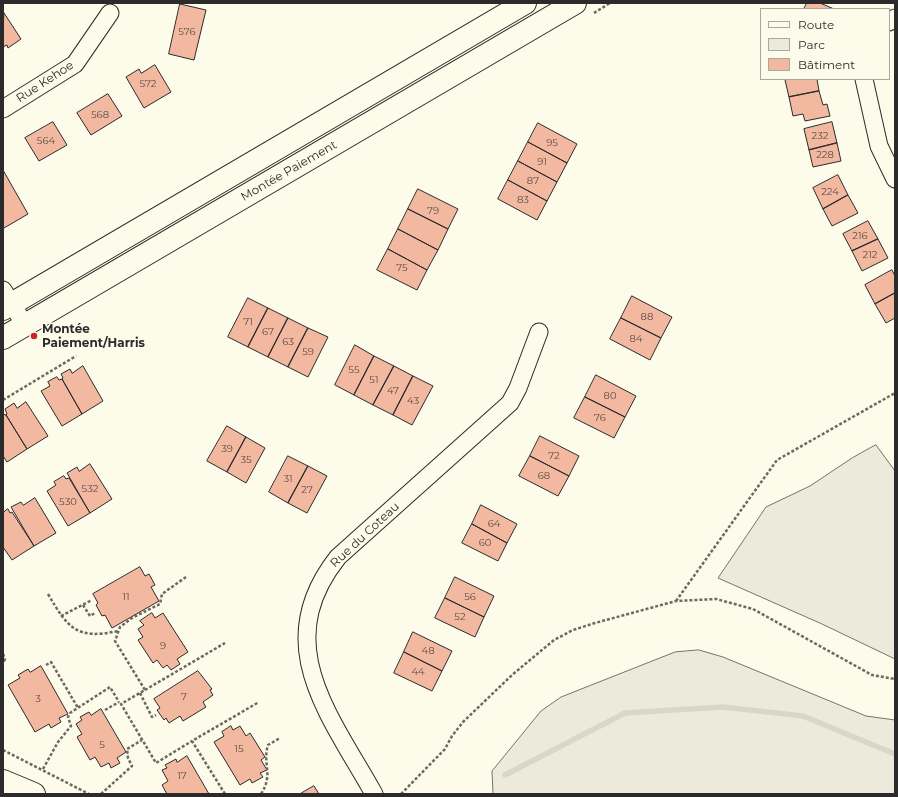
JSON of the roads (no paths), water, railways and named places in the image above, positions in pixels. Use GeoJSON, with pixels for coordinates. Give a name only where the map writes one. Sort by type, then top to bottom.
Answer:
{"type":"FeatureCollection","features":[{"type":"Feature","properties":{"kind":"main road"},"geometry":{"type":"LineString","coordinates":[[6,301],[525,3]]}},
{"type":"Feature","properties":{"kind":"main road","name":"Montée Paiement"},"geometry":{"type":"LineString","coordinates":[[3,338],[575,3]]}},
{"type":"Feature","properties":{"kind":"main road"},"geometry":{"type":"LineString","coordinates":[[3,781],[34,794]]}},
{"type":"Feature","properties":{"kind":"street","name":"Rue Kehoe"},"geometry":{"type":"LineString","coordinates":[[3,109],[76,64],[110,13]]}},
{"type":"Feature","properties":{"kind":"street"},"geometry":{"type":"LineString","coordinates":[[864,80],[879,146],[895,179]]}},
{"type":"Feature","properties":{"kind":"street"},"geometry":{"type":"LineString","coordinates":[[6,301],[25,325]]}},
{"type":"Feature","properties":{"kind":"street","name":"Rue du Coteau"},"geometry":{"type":"LineString","coordinates":[[374,794],[329,716],[312,679],[306,640],[307,618],[319,584],[338,558],[510,403],[518,388],[539,332]]}},
{"type":"Feature","properties":{"kind":"waterway"},"geometry":{"type":"LineString","coordinates":[[505,775],[625,713],[723,707],[803,716],[895,754]]}},
{"type":"Feature","properties":{"kind":"place","name":"Montée Paiement/Harris"},"geometry":{"type":"Point","coordinates":[34,336]}}]}
